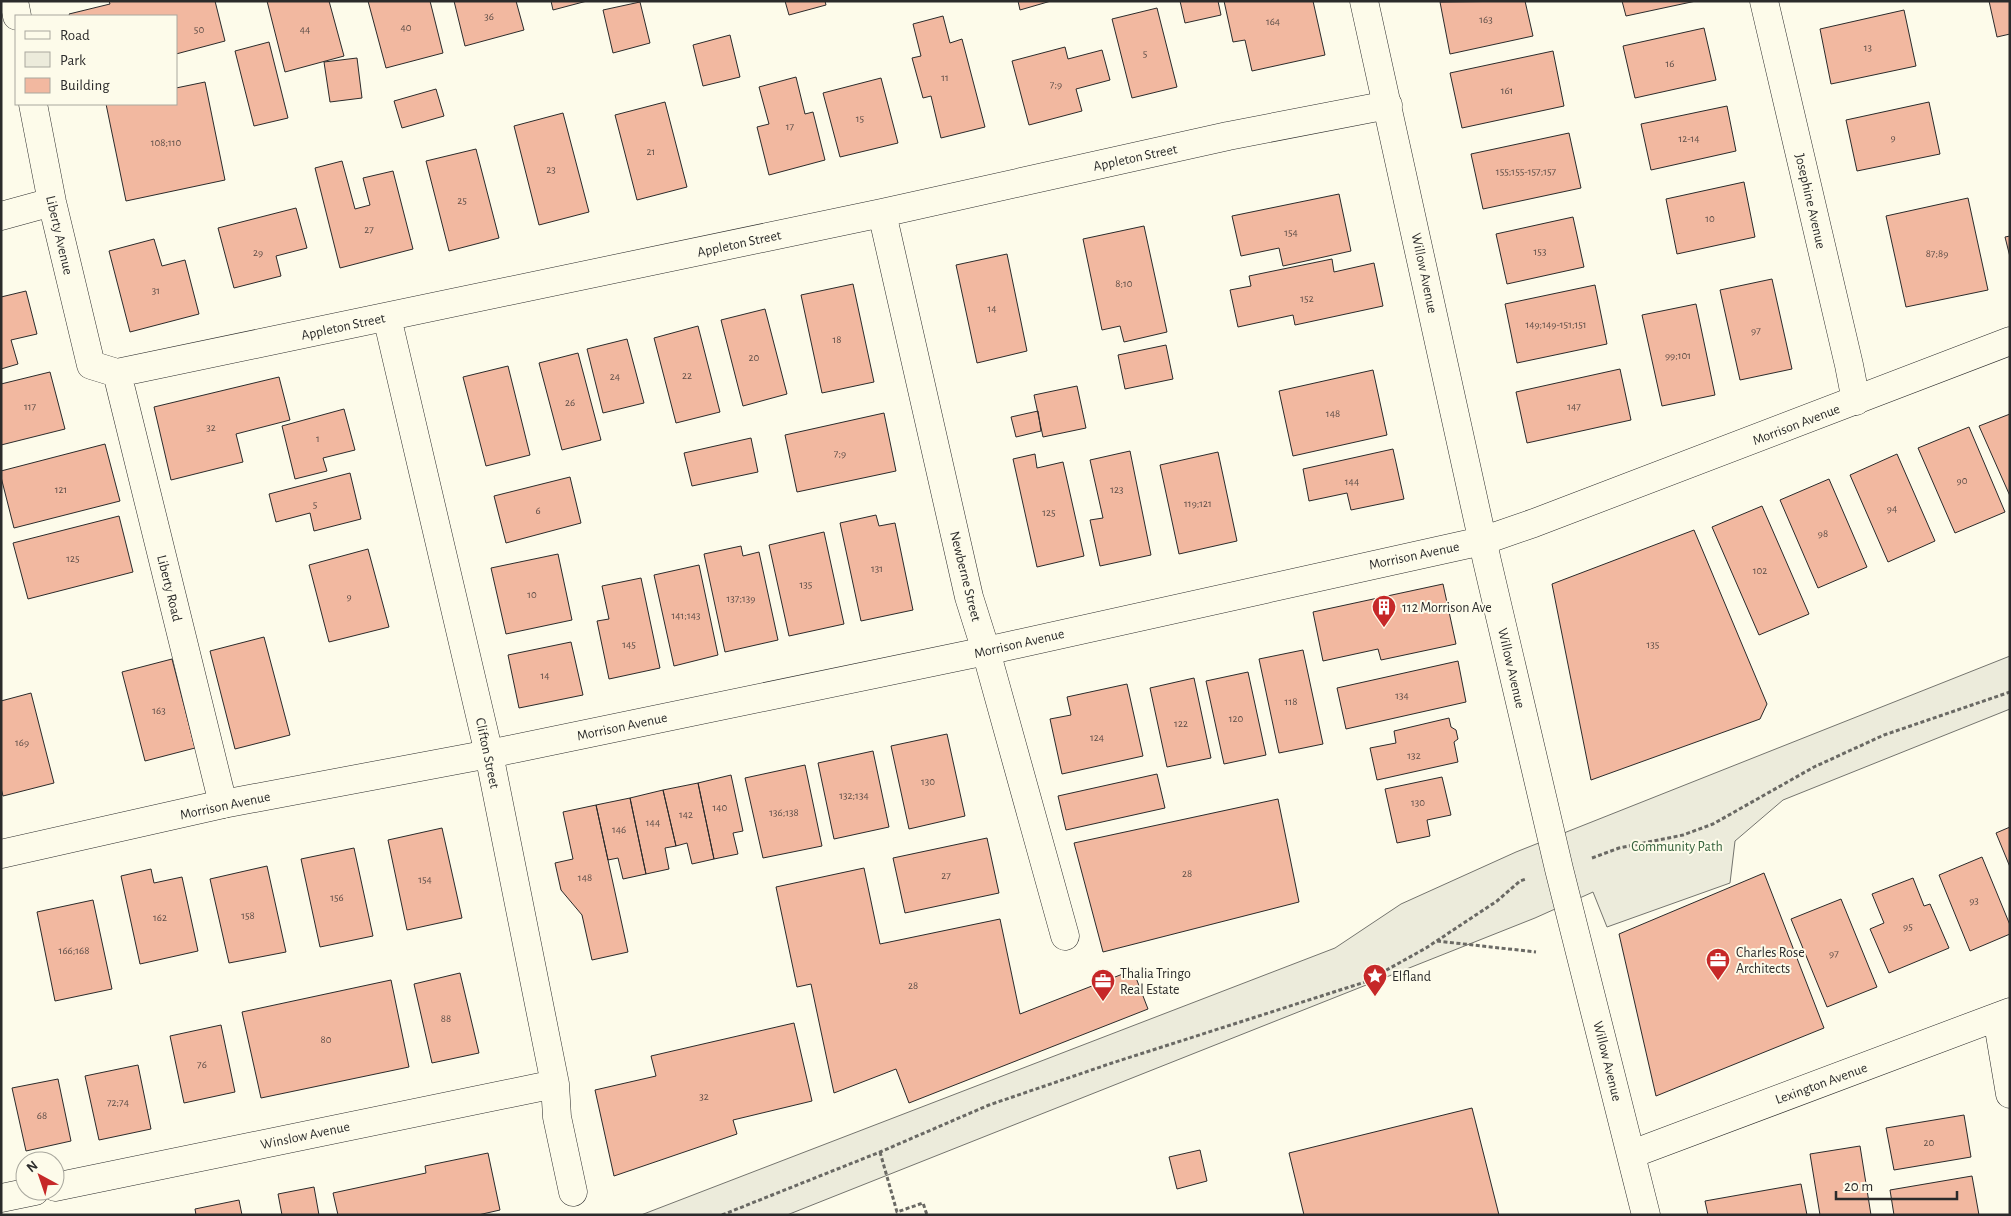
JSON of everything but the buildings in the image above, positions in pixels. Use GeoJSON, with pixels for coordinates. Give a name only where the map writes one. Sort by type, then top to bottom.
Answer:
{"type":"FeatureCollection","features":[{"type":"Feature","properties":{"kind":"street"},"geometry":{"type":"LineString","coordinates":[[14,1],[17,15]]}},
{"type":"Feature","properties":{"kind":"street","name":"Willow Avenue"},"geometry":{"type":"LineString","coordinates":[[1364,1],[1482,541],[1559,869],[1646,1215]]}},
{"type":"Feature","properties":{"kind":"street","name":"Josephine Avenue"},"geometry":{"type":"LineString","coordinates":[[1764,1],[1856,401]]}},
{"type":"Feature","properties":{"kind":"street","name":"Liberty Avenue"},"geometry":{"type":"LineString","coordinates":[[34,105],[52,202],[91,365]]}},
{"type":"Feature","properties":{"kind":"street","name":"Appleton Street"},"geometry":{"type":"LineString","coordinates":[[91,365],[118,373],[882,213],[1228,136],[1388,105]]}},
{"type":"Feature","properties":{"kind":"street"},"geometry":{"type":"LineString","coordinates":[[1,216],[52,202]]}},
{"type":"Feature","properties":{"kind":"street","name":"Newberne Street"},"geometry":{"type":"LineString","coordinates":[[882,213],[969,597],[986,651],[1065,936]]}},
{"type":"Feature","properties":{"kind":"street","name":"Clifton Street"},"geometry":{"type":"LineString","coordinates":[[387,317],[489,754],[555,1084],[556,1116],[573,1192]]}},
{"type":"Feature","properties":{"kind":"street","name":"Morrison Avenue"},"geometry":{"type":"LineString","coordinates":[[1,854],[223,804],[489,754],[986,651],[1482,541],[1534,523],[2010,341]]}},
{"type":"Feature","properties":{"kind":"street","name":"Liberty Road"},"geometry":{"type":"LineString","coordinates":[[118,373],[223,804]]}},
{"type":"Feature","properties":{"kind":"street"},"geometry":{"type":"LineString","coordinates":[[2003,1015],[2010,1094]]}},
{"type":"Feature","properties":{"kind":"street","name":"Lexington Avenue"},"geometry":{"type":"LineString","coordinates":[[1632,1154],[2003,1015]]}},
{"type":"Feature","properties":{"kind":"street","name":"Winslow Avenue"},"geometry":{"type":"LineString","coordinates":[[65,1185],[555,1084]]}},
{"type":"Feature","properties":{"kind":"street"},"geometry":{"type":"LineString","coordinates":[[1,1198],[15,1195]]}},
{"type":"Feature","properties":{"kind":"path"},"geometry":{"type":"LineString","coordinates":[[1595,856],[1619,848],[1683,835],[1713,824],[1814,767],[1884,735],[2010,692]]}},
{"type":"Feature","properties":{"kind":"path"},"geometry":{"type":"LineString","coordinates":[[722,1215],[880,1152],[988,1105],[1121,1060],[1365,982],[1437,941],[1497,901],[1520,880]]}},
{"type":"Feature","properties":{"kind":"path"},"geometry":{"type":"LineString","coordinates":[[1437,941],[1536,952]]}},
{"type":"Feature","properties":{"kind":"path"},"geometry":{"type":"LineString","coordinates":[[880,1152],[897,1212],[923,1203],[927,1215]]}},
{"type":"Feature","properties":{"kind":"green space","name":"Community Path"},"geometry":{"type":"Polygon","coordinates":[[[2010,656],[2010,709],[1783,800],[1735,841],[1730,883],[1607,927],[1593,892],[1535,918],[787,1215],[641,1215],[1335,948],[1401,904],[1516,852],[2010,656]]]}},
{"type":"Feature","properties":{"kind":"place","name":"112 Morrison Ave"},"geometry":{"type":"Point","coordinates":[1384,628]}},
{"type":"Feature","properties":{"kind":"place","name":"Charles Rose Architects"},"geometry":{"type":"Point","coordinates":[1718,981]}},
{"type":"Feature","properties":{"kind":"place","name":"Elfland"},"geometry":{"type":"Point","coordinates":[1375,997]}},
{"type":"Feature","properties":{"kind":"place","name":"Thalia Tringo Real Estate"},"geometry":{"type":"Point","coordinates":[1103,1002]}}]}
